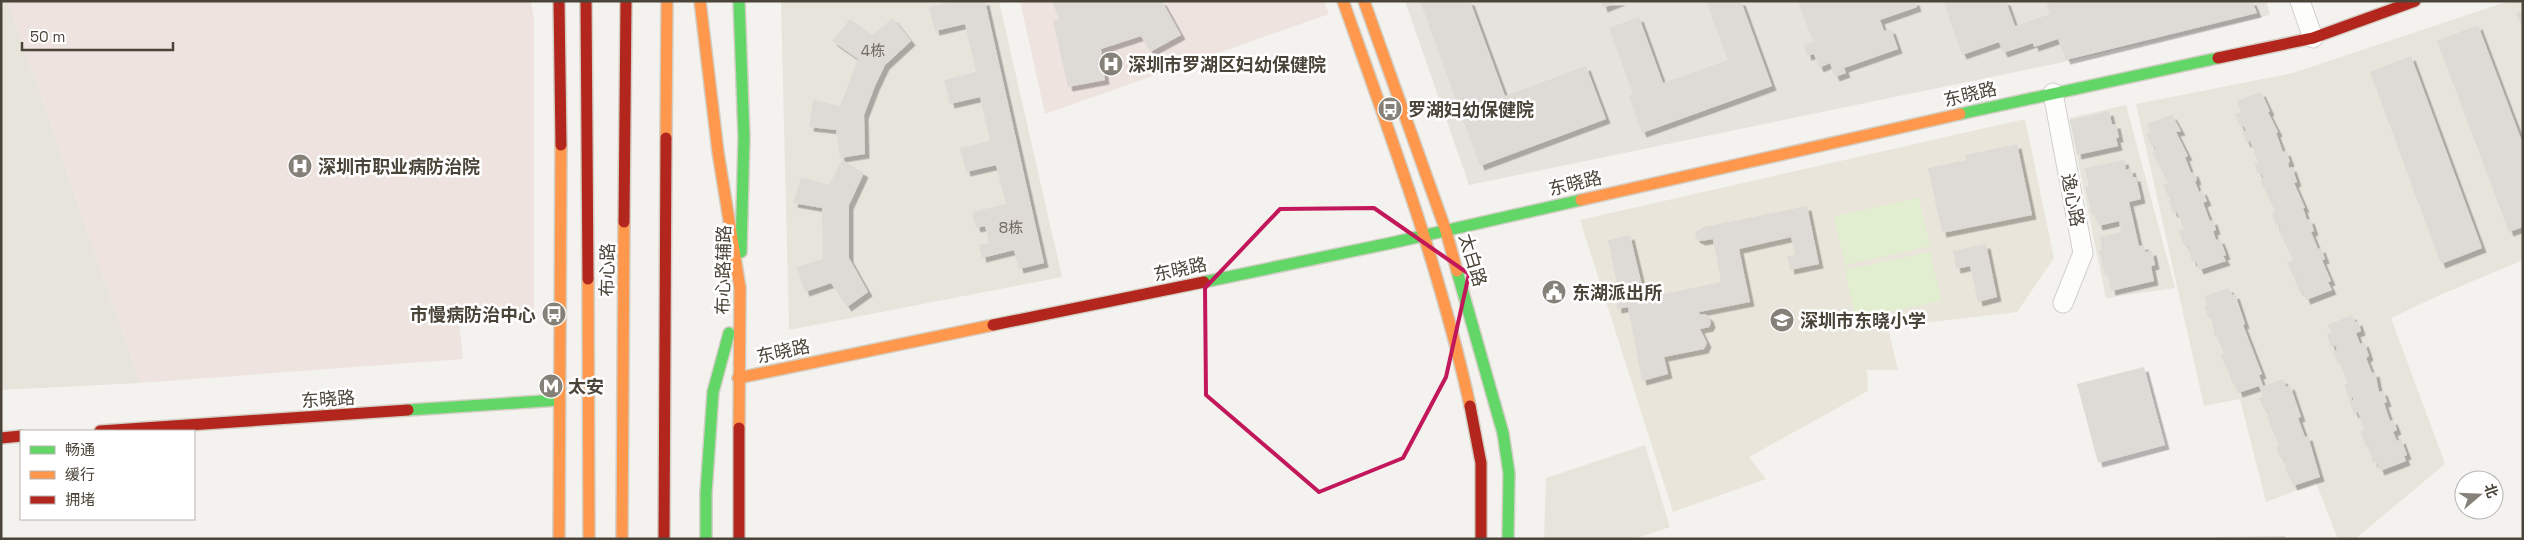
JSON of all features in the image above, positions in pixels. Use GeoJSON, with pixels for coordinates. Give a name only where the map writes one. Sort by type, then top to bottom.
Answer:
{"type":"FeatureCollection","features":[{"type":"Feature","properties":{"kind":"main road"},"geometry":{"type":"LineString","coordinates":[[559,539],[560,1]]}},
{"type":"Feature","properties":{"kind":"main road"},"geometry":{"type":"LineString","coordinates":[[586,1],[589,539]]}},
{"type":"Feature","properties":{"kind":"main road","name":"布心路"},"geometry":{"type":"LineString","coordinates":[[622,539],[626,1]]}},
{"type":"Feature","properties":{"kind":"main road"},"geometry":{"type":"LineString","coordinates":[[664,539],[667,1]]}},
{"type":"Feature","properties":{"kind":"main road"},"geometry":{"type":"LineString","coordinates":[[700,1],[718,152],[740,288],[713,392],[706,493],[706,539]]}},
{"type":"Feature","properties":{"kind":"main road","name":"布心路辅路"},"geometry":{"type":"LineString","coordinates":[[739,1],[744,137],[738,378],[739,539]]}},
{"type":"Feature","properties":{"kind":"main road"},"geometry":{"type":"LineString","coordinates":[[1343,1],[1424,235],[1446,312],[1481,463],[1481,539]]}},
{"type":"Feature","properties":{"kind":"main road","name":"太白路"},"geometry":{"type":"LineString","coordinates":[[1364,1],[1446,231],[1506,446],[1509,488],[1508,539]]}},
{"type":"Feature","properties":{"kind":"main road","name":"东晓路"},"geometry":{"type":"LineString","coordinates":[[738,378],[1446,231],[2052,93],[2313,38],[2415,1]]}},
{"type":"Feature","properties":{"kind":"main road","name":"东晓路"},"geometry":{"type":"LineString","coordinates":[[115,430],[559,400]]}},
{"type":"Feature","properties":{"kind":"main road"},"geometry":{"type":"LineString","coordinates":[[1,438],[20,436]]}},
{"type":"Feature","properties":{"kind":"street"},"geometry":{"type":"LineString","coordinates":[[2300,1],[2313,38]]}},
{"type":"Feature","properties":{"kind":"street","name":"逸心路"},"geometry":{"type":"LineString","coordinates":[[2052,93],[2083,253],[2063,303]]}},
{"type":"Feature","properties":{"kind":"highlighted area"},"geometry":{"type":"Polygon","coordinates":[[[1374,208],[1469,274],[1446,377],[1403,458],[1319,492],[1206,395],[1205,288],[1280,209],[1374,208]]]}},
{"type":"Feature","properties":{"kind":"shaded area"},"geometry":{"type":"Polygon","coordinates":[[[1,1],[8,1],[140,383],[1,390],[1,1]]]}},
{"type":"Feature","properties":{"kind":"shaded area","name":"深圳市职业病防治院"},"geometry":{"type":"Polygon","coordinates":[[[8,1],[531,1],[534,20],[534,311],[459,321],[463,359],[140,383],[8,1]]]}},
{"type":"Feature","properties":{"kind":"shaded area"},"geometry":{"type":"Polygon","coordinates":[[[781,1],[999,1],[1062,277],[789,330],[781,1]]]}},
{"type":"Feature","properties":{"kind":"shaded area","name":"深圳市罗湖区妇幼保健院"},"geometry":{"type":"Polygon","coordinates":[[[1020,1],[1324,1],[1329,14],[1045,114],[1020,1]]]}},
{"type":"Feature","properties":{"kind":"shaded area"},"geometry":{"type":"Polygon","coordinates":[[[1405,1],[2266,1],[2270,15],[2064,62],[1469,185],[1405,1]]]}},
{"type":"Feature","properties":{"kind":"shaded area"},"geometry":{"type":"Polygon","coordinates":[[[2509,1],[2523,1],[2523,260],[2391,318],[2445,464],[2355,539],[2338,539],[2316,483],[2266,502],[2240,399],[2204,406],[2136,104],[2293,73],[2509,1]]]}},
{"type":"Feature","properties":{"kind":"shaded area"},"geometry":{"type":"Polygon","coordinates":[[[2126,105],[2175,288],[2106,298],[2069,118],[2126,105]]]}},
{"type":"Feature","properties":{"kind":"shaded area","name":"深圳市东晓小学"},"geometry":{"type":"Polygon","coordinates":[[[2025,119],[2054,258],[2017,312],[1888,327],[1898,370],[1867,370],[1868,391],[1749,457],[1766,479],[1673,512],[1580,220],[2025,119]]]}},
{"type":"Feature","properties":{"kind":"shaded area"},"geometry":{"type":"Polygon","coordinates":[[[1645,445],[1670,527],[1634,539],[1544,539],[1546,478],[1645,445]]]}},
{"type":"Feature","properties":{"kind":"green space"},"geometry":{"type":"Polygon","coordinates":[[[1919,198],[1930,246],[1845,265],[1834,216],[1919,198]]]}},
{"type":"Feature","properties":{"kind":"green space"},"geometry":{"type":"Polygon","coordinates":[[[1930,252],[1941,301],[1856,319],[1845,270],[1930,252]]]}},
{"type":"Feature","properties":{"kind":"building"},"geometry":{"type":"Polygon","coordinates":[[[955,1],[985,1],[1044,263],[1019,269],[1014,250],[982,258],[979,245],[989,243],[985,226],[976,228],[972,212],[1006,204],[996,165],[966,172],[960,148],[990,141],[980,97],[950,104],[944,80],[976,72],[965,24],[935,31],[929,7],[955,1]]]}},
{"type":"Feature","properties":{"kind":"building"},"geometry":{"type":"Polygon","coordinates":[[[1052,1],[1162,1],[1181,35],[1150,52],[1141,36],[1101,49],[1105,80],[1068,87],[1053,21],[1059,19],[1052,1]]]}},
{"type":"Feature","properties":{"kind":"building"},"geometry":{"type":"Polygon","coordinates":[[[1420,1],[1470,1],[1505,96],[1586,66],[1606,119],[1480,166],[1420,1]]]}},
{"type":"Feature","properties":{"kind":"building"},"geometry":{"type":"Polygon","coordinates":[[[1601,1],[1621,1],[1603,8],[1601,1]]]}},
{"type":"Feature","properties":{"kind":"building"},"geometry":{"type":"Polygon","coordinates":[[[1706,1],[1741,1],[1772,86],[1642,133],[1629,96],[1633,94],[1609,28],[1639,17],[1663,83],[1728,60],[1706,1]]]}},
{"type":"Feature","properties":{"kind":"building"},"geometry":{"type":"Polygon","coordinates":[[[1798,1],[1915,1],[1917,7],[1880,20],[1884,31],[1891,29],[1898,49],[1844,68],[1846,73],[1835,77],[1830,63],[1819,68],[1814,54],[1807,56],[1804,45],[1813,42],[1798,1]]]}},
{"type":"Feature","properties":{"kind":"building"},"geometry":{"type":"Polygon","coordinates":[[[1943,1],[2006,1],[2015,26],[2050,14],[2046,4],[2052,1],[2252,1],[2257,13],[2066,60],[2058,39],[2034,47],[2033,43],[2003,53],[1999,42],[1962,55],[1943,1]]]}},
{"type":"Feature","properties":{"kind":"building"},"geometry":{"type":"Polygon","coordinates":[[[2523,11],[2523,31],[2516,13],[2523,11]]]}},
{"type":"Feature","properties":{"kind":"building"},"geometry":{"type":"Polygon","coordinates":[[[893,18],[911,41],[885,65],[875,86],[864,115],[865,154],[840,158],[836,130],[809,127],[813,100],[840,106],[858,59],[832,41],[850,19],[872,35],[893,18]]]}},
{"type":"Feature","properties":{"kind":"building"},"geometry":{"type":"Polygon","coordinates":[[[2478,25],[2523,144],[2523,227],[2509,232],[2437,41],[2478,25]]]}},
{"type":"Feature","properties":{"kind":"building"},"geometry":{"type":"Polygon","coordinates":[[[2411,56],[2482,248],[2441,264],[2370,72],[2411,56]]]}},
{"type":"Feature","properties":{"kind":"building"},"geometry":{"type":"Polygon","coordinates":[[[2261,92],[2278,132],[2276,133],[2283,152],[2286,151],[2290,162],[2288,163],[2289,168],[2292,167],[2297,182],[2294,183],[2305,208],[2303,208],[2307,220],[2310,219],[2314,231],[2311,232],[2318,249],[2321,248],[2325,259],[2322,260],[2331,281],[2328,282],[2332,290],[2306,300],[2302,290],[2299,291],[2294,278],[2297,277],[2296,275],[2293,276],[2287,262],[2293,260],[2278,229],[2281,229],[2279,224],[2276,225],[2272,213],[2275,211],[2260,180],[2264,179],[2261,173],[2258,174],[2254,163],[2258,162],[2250,141],[2246,143],[2242,132],[2246,131],[2244,126],[2240,127],[2235,114],[2241,112],[2237,101],[2261,92]]]}},
{"type":"Feature","properties":{"kind":"building"},"geometry":{"type":"Polygon","coordinates":[[[2109,111],[2112,124],[2116,124],[2119,138],[2116,138],[2118,146],[2077,155],[2070,120],[2109,111]]]}},
{"type":"Feature","properties":{"kind":"building"},"geometry":{"type":"Polygon","coordinates":[[[2172,115],[2181,131],[2176,132],[2188,156],[2185,157],[2191,173],[2194,172],[2199,192],[2202,190],[2207,201],[2203,203],[2210,221],[2213,220],[2216,230],[2213,231],[2216,240],[2220,239],[2226,255],[2223,256],[2226,261],[2199,270],[2196,261],[2192,262],[2188,245],[2185,247],[2179,231],[2184,229],[2177,212],[2173,213],[2169,201],[2173,199],[2172,197],[2169,198],[2163,184],[2168,183],[2152,152],[2156,150],[2154,145],[2151,146],[2146,134],[2150,132],[2147,124],[2172,115]]]}},
{"type":"Feature","properties":{"kind":"building"},"geometry":{"type":"Polygon","coordinates":[[[2017,144],[2032,215],[1942,233],[1928,168],[1966,160],[1965,155],[2017,144]]]}},
{"type":"Feature","properties":{"kind":"building"},"geometry":{"type":"Polygon","coordinates":[[[842,160],[864,173],[849,205],[849,258],[868,292],[847,307],[831,283],[805,292],[797,267],[823,259],[822,208],[793,203],[801,177],[829,185],[842,160]]]}},
{"type":"Feature","properties":{"kind":"building"},"geometry":{"type":"Polygon","coordinates":[[[2124,160],[2126,170],[2131,168],[2133,177],[2136,177],[2141,199],[2129,202],[2139,246],[2144,245],[2145,252],[2152,251],[2155,265],[2151,266],[2154,281],[2111,291],[2108,275],[2105,276],[2099,250],[2102,249],[2100,237],[2121,232],[2119,221],[2098,226],[2095,214],[2092,215],[2085,187],[2089,187],[2085,168],[2124,160]]]}},
{"type":"Feature","properties":{"kind":"building"},"geometry":{"type":"Polygon","coordinates":[[[1807,206],[1819,264],[1790,270],[1787,256],[1795,255],[1791,237],[1739,249],[1750,302],[1699,312],[1700,315],[1705,314],[1709,317],[1711,323],[1709,327],[1700,329],[1707,343],[1704,349],[1664,357],[1668,374],[1642,381],[1628,307],[1617,309],[1616,299],[1620,298],[1608,240],[1630,235],[1645,298],[1721,282],[1713,239],[1701,241],[1695,238],[1696,232],[1704,227],[1807,206]]]}},
{"type":"Feature","properties":{"kind":"building"},"geometry":{"type":"Polygon","coordinates":[[[1986,244],[1997,297],[1978,302],[1970,266],[1956,269],[1953,251],[1986,244]]]}},
{"type":"Feature","properties":{"kind":"building"},"geometry":{"type":"Polygon","coordinates":[[[2229,288],[2232,295],[2235,294],[2245,324],[2243,325],[2262,374],[2259,375],[2263,386],[2283,379],[2286,387],[2290,385],[2301,417],[2298,418],[2305,437],[2308,436],[2320,477],[2293,486],[2284,466],[2286,466],[2283,457],[2280,458],[2276,447],[2279,446],[2267,416],[2269,416],[2267,409],[2264,410],[2259,398],[2263,397],[2259,386],[2238,393],[2235,383],[2232,384],[2228,368],[2226,369],[2221,355],[2224,354],[2217,336],[2215,337],[2211,317],[2209,318],[2204,307],[2207,306],[2204,296],[2229,288]]]}},
{"type":"Feature","properties":{"kind":"building"},"geometry":{"type":"Polygon","coordinates":[[[2352,315],[2355,322],[2358,321],[2361,331],[2356,333],[2360,344],[2364,342],[2369,356],[2366,358],[2372,373],[2375,372],[2379,392],[2383,391],[2387,402],[2384,403],[2390,421],[2393,420],[2397,430],[2393,432],[2397,441],[2401,439],[2407,455],[2404,456],[2406,461],[2380,471],[2376,461],[2373,463],[2369,446],[2366,447],[2360,431],[2364,430],[2358,412],[2354,414],[2349,401],[2353,400],[2353,397],[2349,399],[2344,385],[2348,383],[2340,363],[2338,364],[2333,352],[2337,350],[2335,345],[2331,347],[2327,334],[2331,333],[2328,325],[2352,315]]]}},
{"type":"Feature","properties":{"kind":"building"},"geometry":{"type":"Polygon","coordinates":[[[2144,367],[2165,445],[2098,463],[2077,384],[2144,367]]]}},
{"type":"Feature","properties":{"kind":"building"},"geometry":{"type":"Polygon","coordinates":[[[2285,536],[2285,539],[2216,539],[2216,537],[2285,536]]]}},
{"type":"Feature","properties":{"kind":"traffic: fast"},"geometry":{"type":"LineString","coordinates":[[739,1],[744,137],[741,252]]}},
{"type":"Feature","properties":{"kind":"traffic: fast"},"geometry":{"type":"LineString","coordinates":[[1960,114],[2218,58]]}},
{"type":"Feature","properties":{"kind":"traffic: fast"},"geometry":{"type":"LineString","coordinates":[[1204,282],[1391,243],[1581,200]]}},
{"type":"Feature","properties":{"kind":"traffic: fast"},"geometry":{"type":"LineString","coordinates":[[1457,271],[1503,433],[1509,473],[1508,539]]}},
{"type":"Feature","properties":{"kind":"traffic: fast"},"geometry":{"type":"LineString","coordinates":[[706,539],[706,493],[713,392],[729,333]]}},
{"type":"Feature","properties":{"kind":"traffic: fast"},"geometry":{"type":"LineString","coordinates":[[408,410],[559,400]]}},
{"type":"Feature","properties":{"kind":"traffic: slow"},"geometry":{"type":"LineString","coordinates":[[666,138],[667,1]]}},
{"type":"Feature","properties":{"kind":"traffic: slow"},"geometry":{"type":"LineString","coordinates":[[700,1],[718,152],[740,288],[739,428]]}},
{"type":"Feature","properties":{"kind":"traffic: slow"},"geometry":{"type":"LineString","coordinates":[[1343,1],[1396,151],[1429,252],[1458,354],[1470,406]]}},
{"type":"Feature","properties":{"kind":"traffic: slow"},"geometry":{"type":"LineString","coordinates":[[1364,1],[1446,231],[1457,271]]}},
{"type":"Feature","properties":{"kind":"traffic: slow"},"geometry":{"type":"LineString","coordinates":[[1581,200],[1960,114]]}},
{"type":"Feature","properties":{"kind":"traffic: slow"},"geometry":{"type":"LineString","coordinates":[[559,539],[561,145]]}},
{"type":"Feature","properties":{"kind":"traffic: slow"},"geometry":{"type":"LineString","coordinates":[[622,539],[624,222]]}},
{"type":"Feature","properties":{"kind":"traffic: slow"},"geometry":{"type":"LineString","coordinates":[[588,279],[589,539]]}},
{"type":"Feature","properties":{"kind":"traffic: slow"},"geometry":{"type":"LineString","coordinates":[[738,378],[993,325]]}},
{"type":"Feature","properties":{"kind":"traffic: jam"},"geometry":{"type":"LineString","coordinates":[[559,1],[561,145]]}},
{"type":"Feature","properties":{"kind":"traffic: jam"},"geometry":{"type":"LineString","coordinates":[[586,1],[588,279]]}},
{"type":"Feature","properties":{"kind":"traffic: jam"},"geometry":{"type":"LineString","coordinates":[[624,222],[626,1]]}},
{"type":"Feature","properties":{"kind":"traffic: jam"},"geometry":{"type":"LineString","coordinates":[[2218,58],[2313,38],[2415,1]]}},
{"type":"Feature","properties":{"kind":"traffic: jam"},"geometry":{"type":"LineString","coordinates":[[664,539],[666,138]]}},
{"type":"Feature","properties":{"kind":"traffic: jam"},"geometry":{"type":"LineString","coordinates":[[993,325],[1204,282]]}},
{"type":"Feature","properties":{"kind":"traffic: jam"},"geometry":{"type":"LineString","coordinates":[[1470,406],[1481,463],[1481,539]]}},
{"type":"Feature","properties":{"kind":"traffic: jam"},"geometry":{"type":"LineString","coordinates":[[115,430],[408,410]]}},
{"type":"Feature","properties":{"kind":"traffic: jam"},"geometry":{"type":"LineString","coordinates":[[739,428],[739,539]]}},
{"type":"Feature","properties":{"kind":"traffic: jam"},"geometry":{"type":"LineString","coordinates":[[1,438],[20,436]]}},
{"type":"Feature","properties":{"kind":"place","name":"深圳市罗湖区妇幼保健院"},"geometry":{"type":"Point","coordinates":[1111,64]}},
{"type":"Feature","properties":{"kind":"place","name":"罗湖妇幼保健院"},"geometry":{"type":"Point","coordinates":[1390,109]}},
{"type":"Feature","properties":{"kind":"place","name":"深圳市职业病防治院"},"geometry":{"type":"Point","coordinates":[300,166]}},
{"type":"Feature","properties":{"kind":"place","name":"东湖派出所"},"geometry":{"type":"Point","coordinates":[1554,292]}},
{"type":"Feature","properties":{"kind":"place","name":"市慢病防治中心"},"geometry":{"type":"Point","coordinates":[554,314]}},
{"type":"Feature","properties":{"kind":"place","name":"深圳市东晓小学"},"geometry":{"type":"Point","coordinates":[1782,320]}},
{"type":"Feature","properties":{"kind":"place","name":"太安"},"geometry":{"type":"Point","coordinates":[551,386]}}]}
